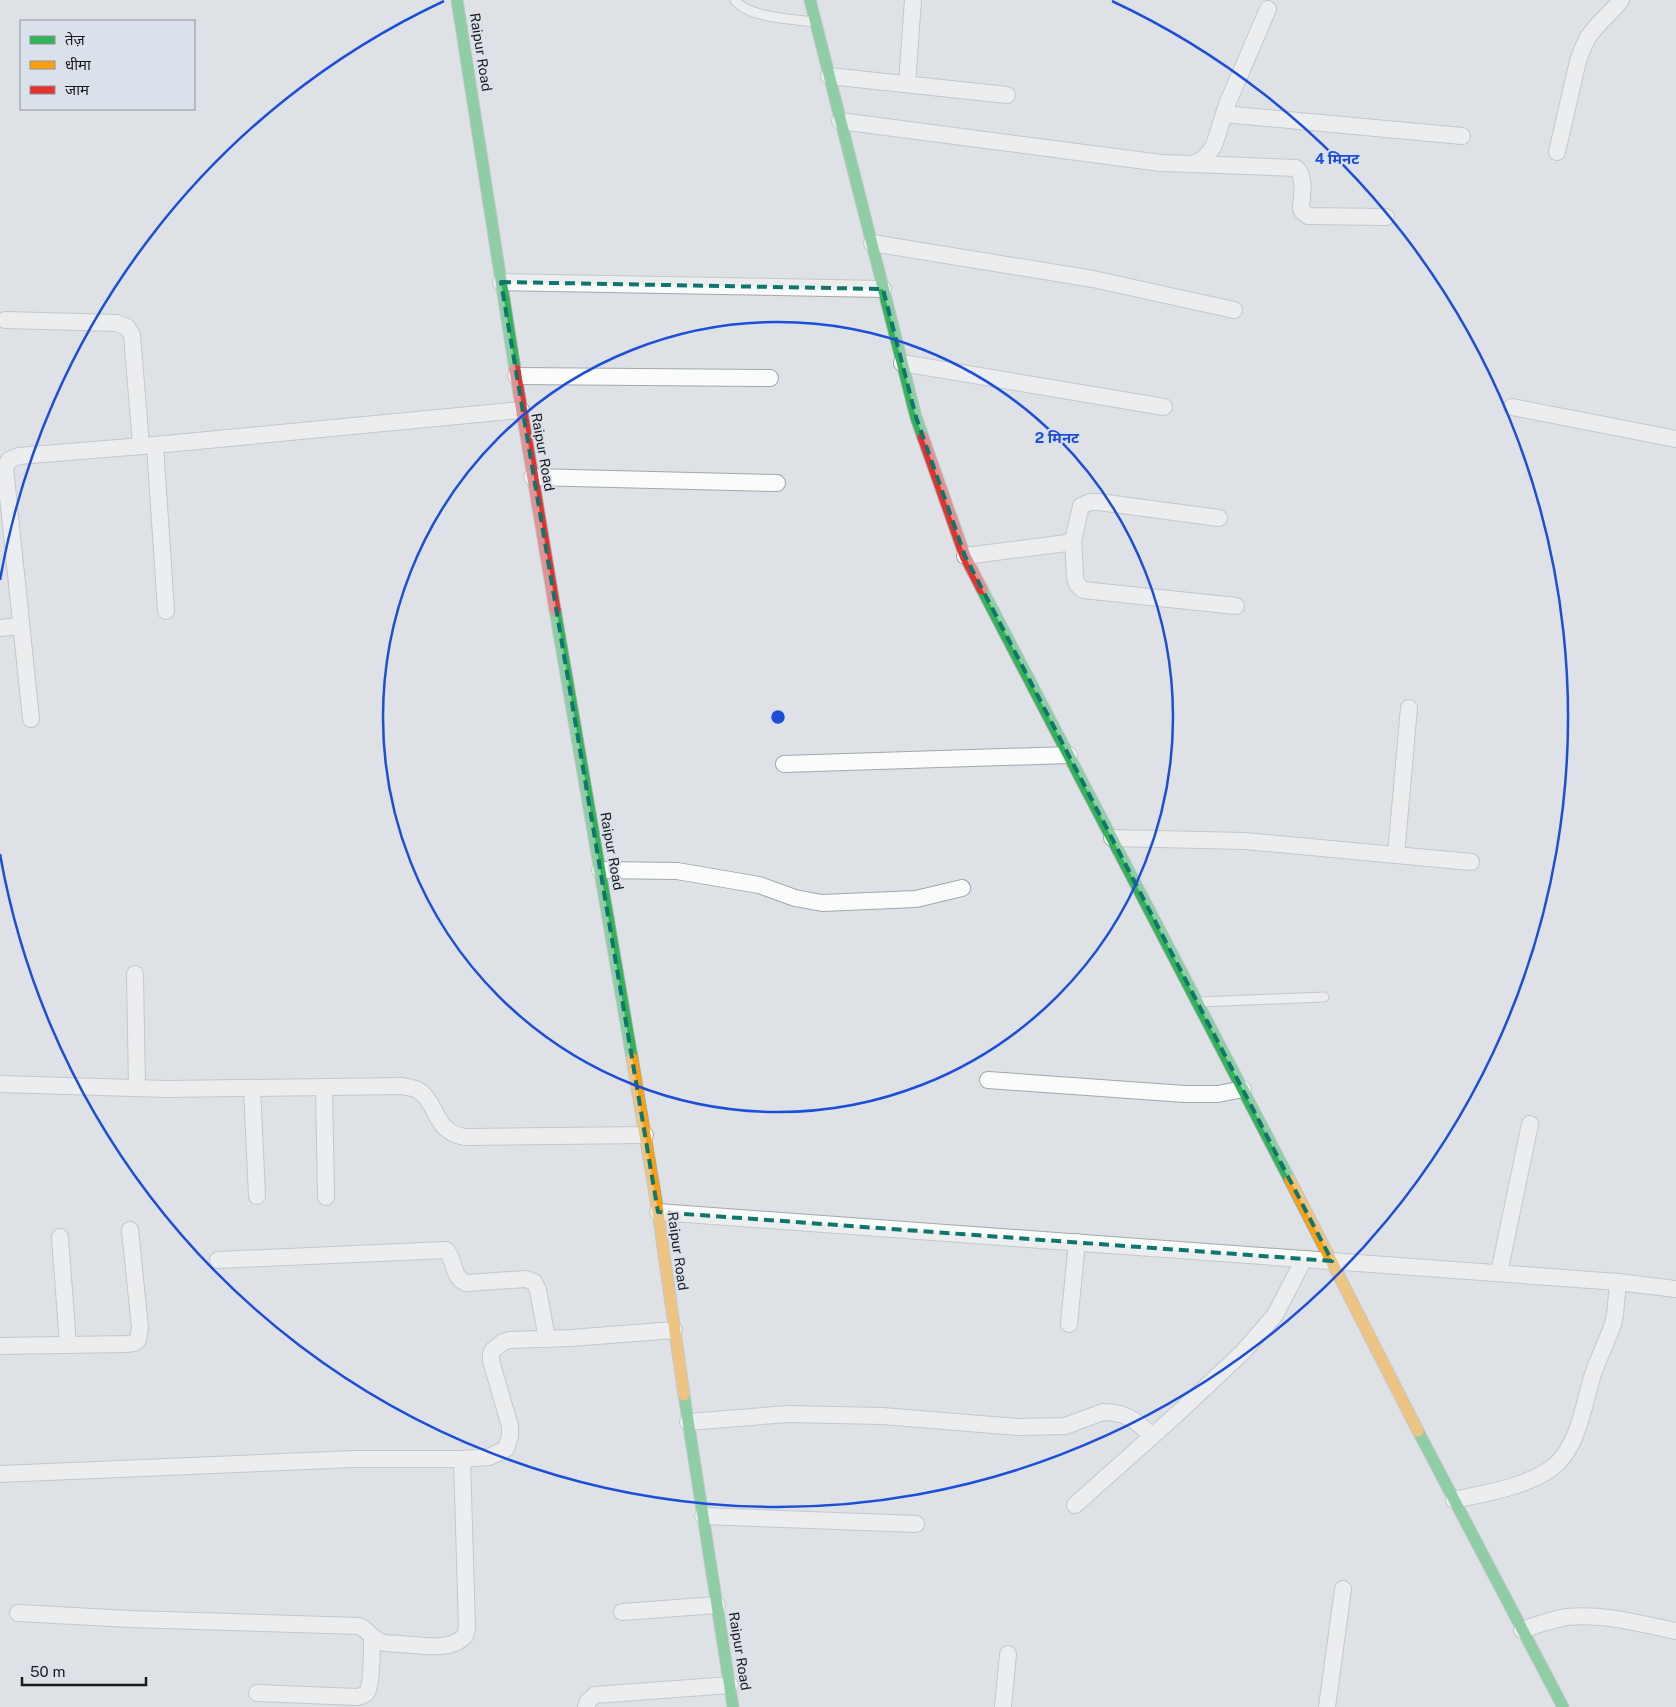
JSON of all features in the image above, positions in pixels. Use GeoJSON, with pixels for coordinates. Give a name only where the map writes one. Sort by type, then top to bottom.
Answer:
{"type":"FeatureCollection","features":[{"type":"Feature","properties":{"kind":"street","name":"Raipur Road"},"geometry":{"type":"LineString","coordinates":[[457,0],[532,477],[658,1212],[674,1330],[733,1707]]}},
{"type":"Feature","properties":{"kind":"street"},"geometry":{"type":"LineString","coordinates":[[810,0],[916,417],[965,556],[1563,1707]]}},
{"type":"Feature","properties":{"kind":"street"},"geometry":{"type":"LineString","coordinates":[[907,84],[913,0]]}},
{"type":"Feature","properties":{"kind":"street"},"geometry":{"type":"LineString","coordinates":[[1557,152],[1578,61],[1583,48],[1589,36],[1613,11],[1620,0]]}},
{"type":"Feature","properties":{"kind":"street"},"geometry":{"type":"LineString","coordinates":[[1192,164],[1202,160],[1209,154],[1214,145],[1224,114],[1268,9]]}},
{"type":"Feature","properties":{"kind":"street"},"geometry":{"type":"LineString","coordinates":[[829,76],[1007,95]]}},
{"type":"Feature","properties":{"kind":"street"},"geometry":{"type":"LineString","coordinates":[[1224,114],[1462,136]]}},
{"type":"Feature","properties":{"kind":"street"},"geometry":{"type":"LineString","coordinates":[[840,121],[1161,163],[1296,168],[1300,171],[1302,179],[1301,207],[1302,211],[1308,216],[1386,217]]}},
{"type":"Feature","properties":{"kind":"street"},"geometry":{"type":"LineString","coordinates":[[872,243],[1094,279],[1234,310]]}},
{"type":"Feature","properties":{"kind":"street"},"geometry":{"type":"LineString","coordinates":[[501,282],[883,289]]}},
{"type":"Feature","properties":{"kind":"street"},"geometry":{"type":"LineString","coordinates":[[5,320],[117,323],[130,330],[148,445],[166,611]]}},
{"type":"Feature","properties":{"kind":"street"},"geometry":{"type":"LineString","coordinates":[[902,363],[1164,407]]}},
{"type":"Feature","properties":{"kind":"street"},"geometry":{"type":"LineString","coordinates":[[516,376],[770,378]]}},
{"type":"Feature","properties":{"kind":"street"},"geometry":{"type":"LineString","coordinates":[[1512,407],[1676,439]]}},
{"type":"Feature","properties":{"kind":"street"},"geometry":{"type":"LineString","coordinates":[[31,719],[5,468],[9,460],[19,456],[521,410]]}},
{"type":"Feature","properties":{"kind":"street"},"geometry":{"type":"LineString","coordinates":[[532,477],[777,483]]}},
{"type":"Feature","properties":{"kind":"street"},"geometry":{"type":"LineString","coordinates":[[965,556],[1067,544],[1073,538],[1077,528],[1081,506],[1090,502],[1219,518]]}},
{"type":"Feature","properties":{"kind":"street"},"geometry":{"type":"LineString","coordinates":[[1073,538],[1075,578],[1077,584],[1083,590],[1236,606]]}},
{"type":"Feature","properties":{"kind":"street"},"geometry":{"type":"LineString","coordinates":[[0,628],[22,626]]}},
{"type":"Feature","properties":{"kind":"street"},"geometry":{"type":"LineString","coordinates":[[1396,855],[1409,708]]}},
{"type":"Feature","properties":{"kind":"street"},"geometry":{"type":"LineString","coordinates":[[784,764],[1069,755]]}},
{"type":"Feature","properties":{"kind":"street"},"geometry":{"type":"LineString","coordinates":[[1112,838],[1245,840],[1471,862]]}},
{"type":"Feature","properties":{"kind":"street"},"geometry":{"type":"LineString","coordinates":[[600,870],[678,871],[759,885],[809,902],[822,903],[916,899],[962,888]]}},
{"type":"Feature","properties":{"kind":"street"},"geometry":{"type":"LineString","coordinates":[[135,974],[137,1088]]}},
{"type":"Feature","properties":{"kind":"street"},"geometry":{"type":"LineString","coordinates":[[988,1080],[1185,1094],[1218,1094],[1243,1089]]}},
{"type":"Feature","properties":{"kind":"street"},"geometry":{"type":"LineString","coordinates":[[0,1084],[137,1088],[402,1086],[418,1090],[446,1130],[465,1137],[645,1136]]}},
{"type":"Feature","properties":{"kind":"street"},"geometry":{"type":"LineString","coordinates":[[324,1087],[326,1197]]}},
{"type":"Feature","properties":{"kind":"street"},"geometry":{"type":"LineString","coordinates":[[252,1088],[257,1196]]}},
{"type":"Feature","properties":{"kind":"street"},"geometry":{"type":"LineString","coordinates":[[1499,1273],[1530,1124]]}},
{"type":"Feature","properties":{"kind":"street"},"geometry":{"type":"LineString","coordinates":[[658,1212],[1304,1258],[1676,1288]]}},
{"type":"Feature","properties":{"kind":"street"},"geometry":{"type":"LineString","coordinates":[[0,1346],[127,1344],[138,1340],[140,1328],[130,1230]]}},
{"type":"Feature","properties":{"kind":"street"},"geometry":{"type":"LineString","coordinates":[[60,1237],[68,1345]]}},
{"type":"Feature","properties":{"kind":"street"},"geometry":{"type":"LineString","coordinates":[[1070,1324],[1077,1242]]}},
{"type":"Feature","properties":{"kind":"street"},"geometry":{"type":"LineString","coordinates":[[218,1260],[446,1250],[449,1253],[458,1278],[466,1283],[526,1279],[534,1282],[538,1290],[547,1339]]}},
{"type":"Feature","properties":{"kind":"street"},"geometry":{"type":"LineString","coordinates":[[1075,1505],[1243,1352],[1264,1329],[1280,1305],[1304,1258]]}},
{"type":"Feature","properties":{"kind":"street"},"geometry":{"type":"LineString","coordinates":[[1454,1500],[1522,1483],[1550,1470],[1557,1464],[1576,1434],[1592,1376],[1613,1324],[1618,1282]]}},
{"type":"Feature","properties":{"kind":"street"},"geometry":{"type":"LineString","coordinates":[[0,1474],[354,1458],[462,1459],[489,1457],[506,1449],[509,1443],[510,1426],[491,1361],[493,1350],[503,1342],[509,1340],[674,1330]]}},
{"type":"Feature","properties":{"kind":"street"},"geometry":{"type":"LineString","coordinates":[[688,1422],[788,1414],[882,1416],[1019,1427],[1065,1426],[1103,1412],[1108,1412],[1131,1417],[1152,1436]]}},
{"type":"Feature","properties":{"kind":"street"},"geometry":{"type":"LineString","coordinates":[[18,1613],[130,1619],[358,1626],[364,1628],[372,1637],[382,1642],[429,1646],[455,1642],[462,1639],[466,1634],[468,1623],[462,1459]]}},
{"type":"Feature","properties":{"kind":"street"},"geometry":{"type":"LineString","coordinates":[[703,1516],[916,1524]]}},
{"type":"Feature","properties":{"kind":"street"},"geometry":{"type":"LineString","coordinates":[[1327,1707],[1343,1589]]}},
{"type":"Feature","properties":{"kind":"street"},"geometry":{"type":"LineString","coordinates":[[622,1612],[717,1606]]}},
{"type":"Feature","properties":{"kind":"street"},"geometry":{"type":"LineString","coordinates":[[1522,1630],[1566,1618],[1586,1616],[1603,1617],[1676,1631]]}},
{"type":"Feature","properties":{"kind":"street"},"geometry":{"type":"LineString","coordinates":[[257,1693],[364,1695],[370,1684],[372,1637]]}},
{"type":"Feature","properties":{"kind":"street"},"geometry":{"type":"LineString","coordinates":[[1003,1707],[1008,1654]]}},
{"type":"Feature","properties":{"kind":"street"},"geometry":{"type":"LineString","coordinates":[[586,1707],[588,1701],[595,1695],[730,1685]]}},
{"type":"Feature","properties":{"kind":"lane"},"geometry":{"type":"LineString","coordinates":[[734,0],[738,5],[747,10],[815,22]]}},
{"type":"Feature","properties":{"kind":"lane"},"geometry":{"type":"LineString","coordinates":[[1198,1002],[1324,996]]}},
{"type":"Feature","properties":{"kind":"highlighted area"},"geometry":{"type":"Polygon","coordinates":[[[501,282],[883,289],[916,417],[965,556],[1332,1261],[658,1212],[501,282]]]}},
{"type":"Feature","properties":{"kind":"traffic: fast"},"geometry":{"type":"LineString","coordinates":[[457,0],[515,370]]}},
{"type":"Feature","properties":{"kind":"traffic: fast"},"geometry":{"type":"LineString","coordinates":[[810,0],[916,417],[923,437]]}},
{"type":"Feature","properties":{"kind":"traffic: fast"},"geometry":{"type":"LineString","coordinates":[[982,589],[1290,1180]]}},
{"type":"Feature","properties":{"kind":"traffic: fast"},"geometry":{"type":"LineString","coordinates":[[555,610],[632,1058]]}},
{"type":"Feature","properties":{"kind":"traffic: fast"},"geometry":{"type":"LineString","coordinates":[[684,1395],[733,1707]]}},
{"type":"Feature","properties":{"kind":"traffic: fast"},"geometry":{"type":"LineString","coordinates":[[1418,1431],[1563,1707]]}},
{"type":"Feature","properties":{"kind":"traffic: slow"},"geometry":{"type":"LineString","coordinates":[[632,1058],[658,1212],[684,1395]]}},
{"type":"Feature","properties":{"kind":"traffic: slow"},"geometry":{"type":"LineString","coordinates":[[1290,1180],[1418,1431]]}},
{"type":"Feature","properties":{"kind":"traffic: jam"},"geometry":{"type":"LineString","coordinates":[[515,370],[555,610]]}},
{"type":"Feature","properties":{"kind":"traffic: jam"},"geometry":{"type":"LineString","coordinates":[[923,437],[965,556],[982,589]]}}]}
